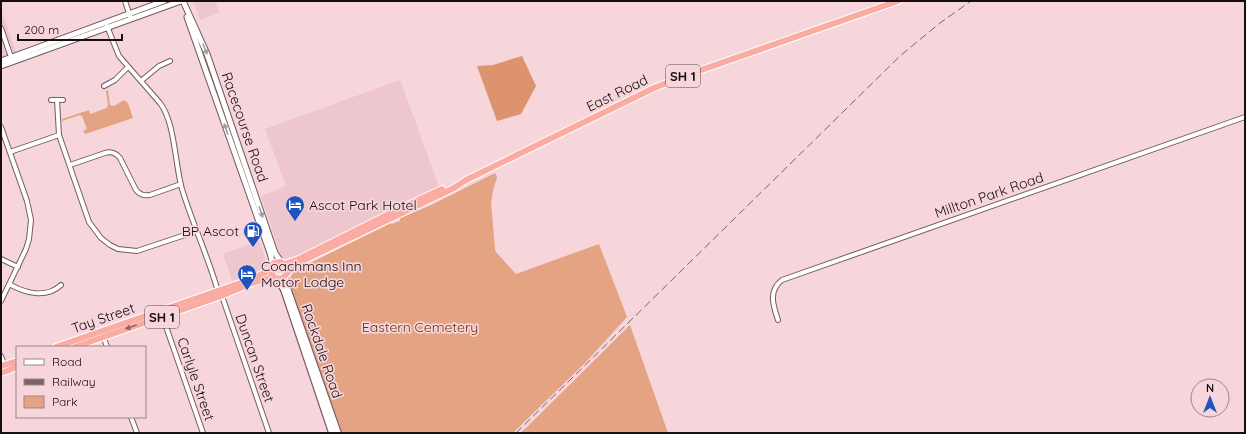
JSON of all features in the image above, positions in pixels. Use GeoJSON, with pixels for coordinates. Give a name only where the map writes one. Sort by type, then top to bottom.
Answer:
{"type":"FeatureCollection","features":[{"type":"Feature","properties":{"kind":"highway","name":"East Road"},"geometry":{"type":"LineString","coordinates":[[283,263],[299,259],[420,199],[466,180],[664,83],[898,1]]}},
{"type":"Feature","properties":{"kind":"highway","name":"East Road"},"geometry":{"type":"LineString","coordinates":[[287,274],[298,263],[454,188],[466,180]]}},
{"type":"Feature","properties":{"kind":"highway","name":"SH 1"},"geometry":{"type":"LineString","coordinates":[[272,267],[283,263]]}},
{"type":"Feature","properties":{"kind":"highway"},"geometry":{"type":"LineString","coordinates":[[283,263],[288,268],[287,274]]}},
{"type":"Feature","properties":{"kind":"highway"},"geometry":{"type":"LineString","coordinates":[[272,267],[276,278]]}},
{"type":"Feature","properties":{"kind":"highway","name":"Tay Street"},"geometry":{"type":"LineString","coordinates":[[220,294],[260,276],[272,267]]}},
{"type":"Feature","properties":{"kind":"highway","name":"SH 1"},"geometry":{"type":"LineString","coordinates":[[276,278],[287,274]]}},
{"type":"Feature","properties":{"kind":"highway","name":"Tay Street"},"geometry":{"type":"LineString","coordinates":[[60,346],[102,334],[256,282],[276,278]]}},
{"type":"Feature","properties":{"kind":"highway","name":"Tay Street"},"geometry":{"type":"LineString","coordinates":[[77,346],[102,334]]}},
{"type":"Feature","properties":{"kind":"highway"},"geometry":{"type":"LineString","coordinates":[[3,369],[16,362]]}},
{"type":"Feature","properties":{"kind":"highway"},"geometry":{"type":"LineString","coordinates":[[3,369],[16,367]]}},
{"type":"Feature","properties":{"kind":"main road","name":"Rockdale Road"},"geometry":{"type":"LineString","coordinates":[[287,274],[288,290],[325,403],[332,433]]}},
{"type":"Feature","properties":{"kind":"main road","name":"Rockdale Road"},"geometry":{"type":"LineString","coordinates":[[276,278],[284,290],[325,403],[338,433]]}},
{"type":"Feature","properties":{"kind":"street"},"geometry":{"type":"LineString","coordinates":[[125,1],[130,16]]}},
{"type":"Feature","properties":{"kind":"street"},"geometry":{"type":"LineString","coordinates":[[1,66],[12,60],[107,25],[164,1]]}},
{"type":"Feature","properties":{"kind":"street"},"geometry":{"type":"LineString","coordinates":[[130,16],[182,1]]}},
{"type":"Feature","properties":{"kind":"street","name":"Racecourse Road"},"geometry":{"type":"LineString","coordinates":[[182,1],[197,31],[216,80],[275,253],[283,263]]}},
{"type":"Feature","properties":{"kind":"street","name":"Racecourse Road"},"geometry":{"type":"LineString","coordinates":[[182,1],[271,256],[272,267]]}},
{"type":"Feature","properties":{"kind":"street","name":"Duncan Street"},"geometry":{"type":"LineString","coordinates":[[107,25],[118,56],[162,105],[166,112],[181,184],[269,433]]}},
{"type":"Feature","properties":{"kind":"street"},"geometry":{"type":"LineString","coordinates":[[1,28],[12,60]]}},
{"type":"Feature","properties":{"kind":"street"},"geometry":{"type":"LineString","coordinates":[[1,60],[12,60]]}},
{"type":"Feature","properties":{"kind":"street"},"geometry":{"type":"LineString","coordinates":[[141,82],[159,66],[170,61]]}},
{"type":"Feature","properties":{"kind":"street"},"geometry":{"type":"LineString","coordinates":[[104,86],[115,80],[128,67]]}},
{"type":"Feature","properties":{"kind":"street"},"geometry":{"type":"LineString","coordinates":[[210,82],[216,80]]}},
{"type":"Feature","properties":{"kind":"street"},"geometry":{"type":"LineString","coordinates":[[52,100],[63,100]]}},
{"type":"Feature","properties":{"kind":"street"},"geometry":{"type":"LineString","coordinates":[[57,100],[59,135],[91,225],[98,235],[110,245],[122,250],[137,251],[197,231]]}},
{"type":"Feature","properties":{"kind":"street","name":"Millton Park Road"},"geometry":{"type":"LineString","coordinates":[[778,320],[774,306],[773,294],[774,288],[782,280],[1245,117]]}},
{"type":"Feature","properties":{"kind":"street"},"geometry":{"type":"LineString","coordinates":[[1,126],[27,201],[30,216],[28,244],[1,301]]}},
{"type":"Feature","properties":{"kind":"street"},"geometry":{"type":"LineString","coordinates":[[10,152],[59,135]]}},
{"type":"Feature","properties":{"kind":"street"},"geometry":{"type":"LineString","coordinates":[[70,165],[105,152],[110,152],[116,154],[120,158],[136,190],[140,194],[150,195],[181,184]]}},
{"type":"Feature","properties":{"kind":"street"},"geometry":{"type":"LineString","coordinates":[[1,259],[18,267]]}},
{"type":"Feature","properties":{"kind":"street"},"geometry":{"type":"LineString","coordinates":[[9,284],[27,292],[39,294],[56,289],[61,285]]}},
{"type":"Feature","properties":{"kind":"street","name":"Carlyle Street"},"geometry":{"type":"LineString","coordinates":[[161,314],[203,433]]}},
{"type":"Feature","properties":{"kind":"street"},"geometry":{"type":"LineString","coordinates":[[102,334],[107,346]]}},
{"type":"Feature","properties":{"kind":"street"},"geometry":{"type":"LineString","coordinates":[[1,356],[3,369]]}},
{"type":"Feature","properties":{"kind":"street"},"geometry":{"type":"LineString","coordinates":[[131,418],[137,433]]}},
{"type":"Feature","properties":{"kind":"shaded area"},"geometry":{"type":"Polygon","coordinates":[[[193,1],[215,1],[219,13],[200,20],[193,1]]]}},
{"type":"Feature","properties":{"kind":"shaded area"},"geometry":{"type":"Polygon","coordinates":[[[1,9],[20,63],[1,69],[1,9]]]}},
{"type":"Feature","properties":{"kind":"shaded area"},"geometry":{"type":"Polygon","coordinates":[[[522,56],[536,86],[521,114],[497,121],[477,66],[493,65],[522,56]]]}},
{"type":"Feature","properties":{"kind":"shaded area"},"geometry":{"type":"Polygon","coordinates":[[[400,80],[440,189],[288,261],[282,260],[261,196],[286,186],[265,129],[400,80]]]}},
{"type":"Feature","properties":{"kind":"shaded area"},"geometry":{"type":"Polygon","coordinates":[[[259,241],[268,266],[265,270],[232,281],[223,254],[259,241]]]}},
{"type":"Feature","properties":{"kind":"green space"},"geometry":{"type":"Polygon","coordinates":[[[108,90],[110,105],[114,106],[124,100],[128,103],[133,118],[85,134],[83,131],[87,129],[82,116],[80,115],[62,121],[62,119],[89,110],[90,114],[107,108],[106,91],[108,90]]]}},
{"type":"Feature","properties":{"kind":"green space","name":"Eastern Cemetery"},"geometry":{"type":"Polygon","coordinates":[[[495,173],[497,177],[491,203],[495,249],[516,274],[599,244],[627,317],[586,362],[513,433],[342,433],[291,287],[290,280],[292,274],[296,270],[391,223],[400,221],[400,218],[429,206],[495,173]]]}},
{"type":"Feature","properties":{"kind":"green space"},"geometry":{"type":"Polygon","coordinates":[[[630,325],[668,433],[520,433],[526,428],[630,325]]]}},
{"type":"Feature","properties":{"kind":"railway"},"geometry":{"type":"LineString","coordinates":[[516,433],[900,56],[940,23],[971,1]]}},
{"type":"Feature","properties":{"kind":"place","name":"Ascot Park Hotel"},"geometry":{"type":"Point","coordinates":[295,222]}},
{"type":"Feature","properties":{"kind":"place","name":"BP Ascot"},"geometry":{"type":"Point","coordinates":[253,248]}},
{"type":"Feature","properties":{"kind":"place","name":"Coachmans Inn Motor Lodge"},"geometry":{"type":"Point","coordinates":[247,291]}}]}
